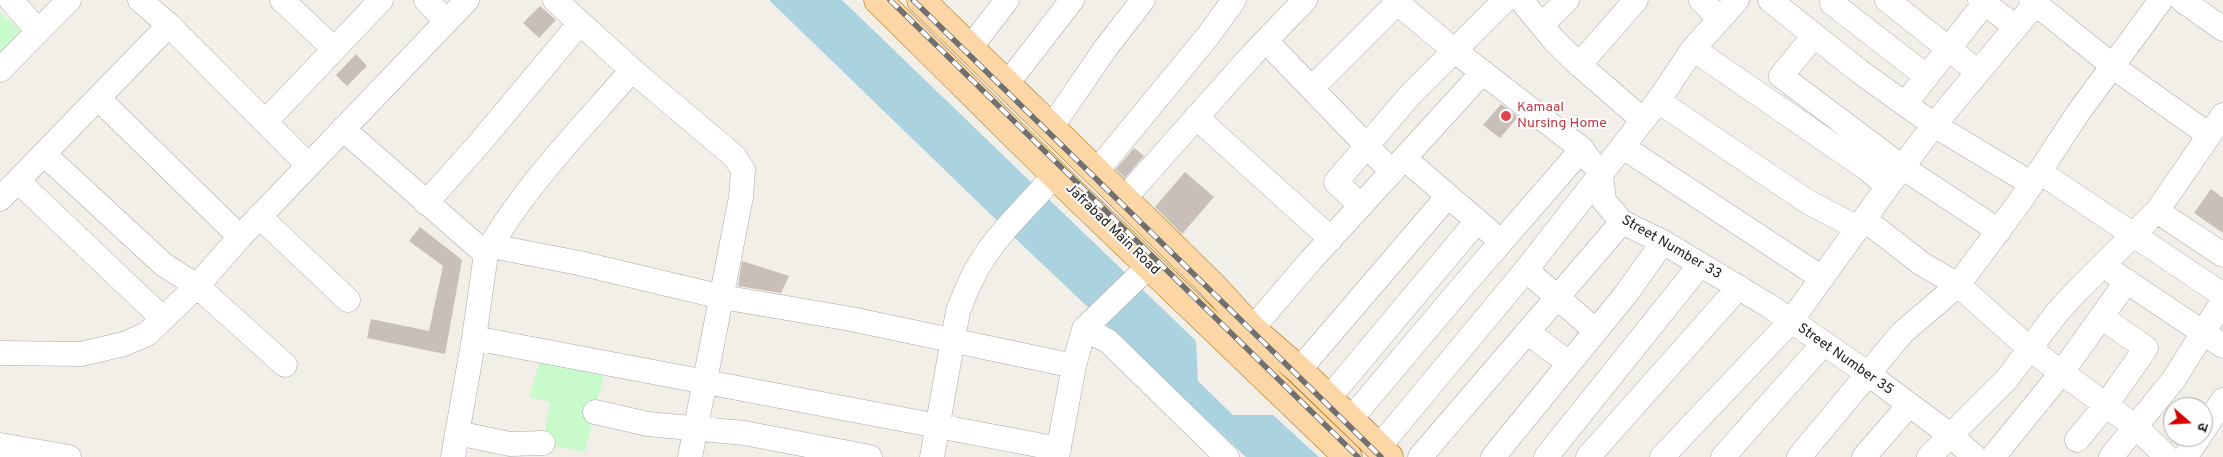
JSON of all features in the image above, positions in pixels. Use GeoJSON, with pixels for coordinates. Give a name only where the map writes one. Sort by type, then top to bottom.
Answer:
{"type":"FeatureCollection","features":[{"type":"Feature","properties":{"kind":"main road","name":"Jafrabad Main Road"},"geometry":{"type":"LineString","coordinates":[[878,0],[1051,179],[1149,266],[1348,457]]}},
{"type":"Feature","properties":{"kind":"main road"},"geometry":{"type":"LineString","coordinates":[[931,4],[970,48],[1213,286],[1252,329],[1299,370],[1384,452]]}},
{"type":"Feature","properties":{"kind":"street"},"geometry":{"type":"LineString","coordinates":[[10,0],[38,31]]}},
{"type":"Feature","properties":{"kind":"street"},"geometry":{"type":"LineString","coordinates":[[0,70],[69,0]]}},
{"type":"Feature","properties":{"kind":"street"},"geometry":{"type":"LineString","coordinates":[[140,0],[266,121],[308,165]]}},
{"type":"Feature","properties":{"kind":"street"},"geometry":{"type":"LineString","coordinates":[[282,0],[333,48]]}},
{"type":"Feature","properties":{"kind":"street"},"geometry":{"type":"LineString","coordinates":[[266,121],[333,48],[381,0]]}},
{"type":"Feature","properties":{"kind":"street"},"geometry":{"type":"LineString","coordinates":[[426,0],[446,21]]}},
{"type":"Feature","properties":{"kind":"street"},"geometry":{"type":"LineString","coordinates":[[0,353],[81,354],[124,344],[147,334],[197,286],[259,216],[467,0]]}},
{"type":"Feature","properties":{"kind":"street"},"geometry":{"type":"LineString","coordinates":[[555,0],[632,70],[735,157],[743,170],[741,196],[690,457]]}},
{"type":"Feature","properties":{"kind":"street"},"geometry":{"type":"LineString","coordinates":[[970,48],[1007,0]]}},
{"type":"Feature","properties":{"kind":"street"},"geometry":{"type":"LineString","coordinates":[[1007,84],[1072,0]]}},
{"type":"Feature","properties":{"kind":"street"},"geometry":{"type":"LineString","coordinates":[[1051,128],[1105,49],[1143,0]]}},
{"type":"Feature","properties":{"kind":"street"},"geometry":{"type":"LineString","coordinates":[[1096,172],[1208,36],[1234,0]]}},
{"type":"Feature","properties":{"kind":"street"},"geometry":{"type":"LineString","coordinates":[[1124,199],[1196,117],[1304,0]]}},
{"type":"Feature","properties":{"kind":"street"},"geometry":{"type":"LineString","coordinates":[[1361,206],[1336,182],[1410,95],[1505,0]]}},
{"type":"Feature","properties":{"kind":"street"},"geometry":{"type":"LineString","coordinates":[[1522,0],[1579,65],[1644,120]]}},
{"type":"Feature","properties":{"kind":"street"},"geometry":{"type":"LineString","coordinates":[[1542,25],[1567,0]]}},
{"type":"Feature","properties":{"kind":"street"},"geometry":{"type":"LineString","coordinates":[[1579,65],[1636,0]]}},
{"type":"Feature","properties":{"kind":"street"},"geometry":{"type":"LineString","coordinates":[[1701,0],[1719,18]]}},
{"type":"Feature","properties":{"kind":"street"},"geometry":{"type":"LineString","coordinates":[[1384,452],[1644,120],[1693,49],[1737,0]]}},
{"type":"Feature","properties":{"kind":"street"},"geometry":{"type":"LineString","coordinates":[[1770,0],[1814,36],[1934,126],[2036,178],[2133,235],[2223,294]]}},
{"type":"Feature","properties":{"kind":"street"},"geometry":{"type":"LineString","coordinates":[[1887,0],[1978,72]]}},
{"type":"Feature","properties":{"kind":"street"},"geometry":{"type":"LineString","coordinates":[[1799,457],[1902,333],[1958,285],[1999,231],[2078,113],[2161,0]]}},
{"type":"Feature","properties":{"kind":"street"},"geometry":{"type":"LineString","coordinates":[[2182,0],[2223,29]]}},
{"type":"Feature","properties":{"kind":"street"},"geometry":{"type":"LineString","coordinates":[[1312,88],[1395,1],[1455,51],[1582,149],[1601,175]]}},
{"type":"Feature","properties":{"kind":"street"},"geometry":{"type":"LineString","coordinates":[[1905,104],[1983,1],[2016,27]]}},
{"type":"Feature","properties":{"kind":"street"},"geometry":{"type":"LineString","coordinates":[[1662,457],[1791,321],[1902,166],[2016,27],[2034,2],[2123,74],[2209,135]]}},
{"type":"Feature","properties":{"kind":"street"},"geometry":{"type":"LineString","coordinates":[[1832,3],[1926,76]]}},
{"type":"Feature","properties":{"kind":"street"},"geometry":{"type":"LineString","coordinates":[[426,203],[478,145],[580,22]]}},
{"type":"Feature","properties":{"kind":"street"},"geometry":{"type":"LineString","coordinates":[[163,319],[5,193],[169,26]]}},
{"type":"Feature","properties":{"kind":"street"},"geometry":{"type":"LineString","coordinates":[[1814,36],[1781,76],[1902,166],[1999,231]]}},
{"type":"Feature","properties":{"kind":"street"},"geometry":{"type":"LineString","coordinates":[[1266,40],[1366,146],[1448,196],[1501,242]]}},
{"type":"Feature","properties":{"kind":"street"},"geometry":{"type":"LineString","coordinates":[[1693,49],[1866,168],[1888,186]]}},
{"type":"Feature","properties":{"kind":"street"},"geometry":{"type":"LineString","coordinates":[[453,457],[488,250],[502,225],[539,178],[632,70]]}},
{"type":"Feature","properties":{"kind":"street"},"geometry":{"type":"LineString","coordinates":[[1252,329],[1483,72]]}},
{"type":"Feature","properties":{"kind":"street"},"geometry":{"type":"LineString","coordinates":[[99,98],[240,237]]}},
{"type":"Feature","properties":{"kind":"street"},"geometry":{"type":"LineString","coordinates":[[1658,101],[1808,202],[1861,224],[1958,285],[2030,349],[2137,428],[2168,457]]}},
{"type":"Feature","properties":{"kind":"street"},"geometry":{"type":"LineString","coordinates":[[1928,457],[2006,380],[2056,314],[2157,211],[2223,115]]}},
{"type":"Feature","properties":{"kind":"street"},"geometry":{"type":"LineString","coordinates":[[1196,117],[1331,239]]}},
{"type":"Feature","properties":{"kind":"street"},"geometry":{"type":"LineString","coordinates":[[343,130],[426,203],[488,250],[579,263],[722,297],[851,319],[1074,366]]}},
{"type":"Feature","properties":{"kind":"street"},"geometry":{"type":"LineString","coordinates":[[1623,147],[1822,278]]}},
{"type":"Feature","properties":{"kind":"street"},"geometry":{"type":"LineString","coordinates":[[1350,420],[1582,149]]}},
{"type":"Feature","properties":{"kind":"street"},"geometry":{"type":"LineString","coordinates":[[44,155],[164,265],[197,286],[285,364]]}},
{"type":"Feature","properties":{"kind":"street","name":"Street Number 33"},"geometry":{"type":"LineString","coordinates":[[1601,175],[1604,202],[1622,222],[1664,242],[1739,288]]}},
{"type":"Feature","properties":{"kind":"street"},"geometry":{"type":"LineString","coordinates":[[932,457],[958,311],[967,288],[981,261],[1000,236],[1051,179]]}},
{"type":"Feature","properties":{"kind":"street"},"geometry":{"type":"LineString","coordinates":[[1299,370],[1448,196]]}},
{"type":"Feature","properties":{"kind":"street"},"geometry":{"type":"LineString","coordinates":[[2157,211],[2223,255]]}},
{"type":"Feature","properties":{"kind":"street"},"geometry":{"type":"LineString","coordinates":[[259,216],[348,300]]}},
{"type":"Feature","properties":{"kind":"street"},"geometry":{"type":"LineString","coordinates":[[1328,399],[1477,222]]}},
{"type":"Feature","properties":{"kind":"street"},"geometry":{"type":"LineString","coordinates":[[1420,457],[1622,222]]}},
{"type":"Feature","properties":{"kind":"street"},"geometry":{"type":"LineString","coordinates":[[1493,457],[1626,294],[1664,242]]}},
{"type":"Feature","properties":{"kind":"street"},"geometry":{"type":"LineString","coordinates":[[1546,457],[1700,265]]}},
{"type":"Feature","properties":{"kind":"street"},"geometry":{"type":"LineString","coordinates":[[2103,265],[2214,339]]}},
{"type":"Feature","properties":{"kind":"street"},"geometry":{"type":"LineString","coordinates":[[474,338],[705,383],[939,425],[1058,453],[1074,366],[1084,329],[1149,266]]}},
{"type":"Feature","properties":{"kind":"street"},"geometry":{"type":"LineString","coordinates":[[1526,270],[1596,331]]}},
{"type":"Feature","properties":{"kind":"street"},"geometry":{"type":"LineString","coordinates":[[1993,457],[2062,372],[2127,281]]}},
{"type":"Feature","properties":{"kind":"street"},"geometry":{"type":"LineString","coordinates":[[1588,457],[1739,288]]}},
{"type":"Feature","properties":{"kind":"street","name":"Street Number 35"},"geometry":{"type":"LineString","coordinates":[[1739,288],[1824,343],[1950,435],[1975,457]]}},
{"type":"Feature","properties":{"kind":"street"},"geometry":{"type":"LineString","coordinates":[[2111,457],[2137,428],[2174,379],[2214,339],[2223,301]]}},
{"type":"Feature","properties":{"kind":"street"},"geometry":{"type":"LineString","coordinates":[[2078,440],[2106,405],[2146,348],[2101,317]]}},
{"type":"Feature","properties":{"kind":"street"},"geometry":{"type":"LineString","coordinates":[[1084,329],[1108,341],[1227,457]]}},
{"type":"Feature","properties":{"kind":"street"},"geometry":{"type":"LineString","coordinates":[[1527,332],[1570,363]]}},
{"type":"Feature","properties":{"kind":"street"},"geometry":{"type":"LineString","coordinates":[[1723,457],[1824,343]]}},
{"type":"Feature","properties":{"kind":"street"},"geometry":{"type":"LineString","coordinates":[[2213,416],[2223,400]]}},
{"type":"Feature","properties":{"kind":"street"},"geometry":{"type":"LineString","coordinates":[[1864,457],[1909,405]]}},
{"type":"Feature","properties":{"kind":"street"},"geometry":{"type":"LineString","coordinates":[[595,412],[648,424],[744,433],[870,457]]}},
{"type":"Feature","properties":{"kind":"street"},"geometry":{"type":"LineString","coordinates":[[457,432],[510,444],[543,443]]}},
{"type":"Feature","properties":{"kind":"street"},"geometry":{"type":"LineString","coordinates":[[0,445],[69,457]]}},
{"type":"Feature","properties":{"kind":"green space"},"geometry":{"type":"Polygon","coordinates":[[[0,12],[22,33],[0,54],[0,12]]]}},
{"type":"Feature","properties":{"kind":"green space"},"geometry":{"type":"Polygon","coordinates":[[[540,361],[604,374],[585,452],[543,443],[550,402],[529,397],[540,361]]]}},
{"type":"Feature","properties":{"kind":"water"},"geometry":{"type":"Polygon","coordinates":[[[769,0],[842,0],[1196,341],[1198,381],[1233,415],[1273,415],[1319,457],[1246,457],[1017,240],[769,0]]]}},
{"type":"Feature","properties":{"kind":"building"},"geometry":{"type":"Polygon","coordinates":[[[540,6],[556,20],[539,38],[523,23],[540,6]]]}},
{"type":"Feature","properties":{"kind":"building"},"geometry":{"type":"Polygon","coordinates":[[[356,54],[367,66],[347,86],[336,75],[356,54]]]}},
{"type":"Feature","properties":{"kind":"building"},"geometry":{"type":"Polygon","coordinates":[[[1501,104],[1518,117],[1500,138],[1483,125],[1501,104]]]}},
{"type":"Feature","properties":{"kind":"building"},"geometry":{"type":"Polygon","coordinates":[[[1134,148],[1144,156],[1125,178],[1116,169],[1134,148]]]}},
{"type":"Feature","properties":{"kind":"building"},"geometry":{"type":"Polygon","coordinates":[[[1185,172],[1214,197],[1182,234],[1155,207],[1185,172]]]}},
{"type":"Feature","properties":{"kind":"building"},"geometry":{"type":"Polygon","coordinates":[[[2211,189],[2223,198],[2223,233],[2194,213],[2211,189]]]}},
{"type":"Feature","properties":{"kind":"building"},"geometry":{"type":"Polygon","coordinates":[[[420,227],[462,260],[445,354],[367,338],[371,319],[429,331],[443,266],[409,241],[420,227]]]}},
{"type":"Feature","properties":{"kind":"building"},"geometry":{"type":"Polygon","coordinates":[[[742,261],[789,276],[781,293],[738,286],[742,261]]]}},
{"type":"Feature","properties":{"kind":"railway"},"geometry":{"type":"LineString","coordinates":[[890,0],[1358,457]]}},
{"type":"Feature","properties":{"kind":"railway"},"geometry":{"type":"LineString","coordinates":[[913,0],[1381,457]]}},
{"type":"Feature","properties":{"kind":"place","name":"Kamaal Nursing Home"},"geometry":{"type":"Point","coordinates":[1506,116]}}]}
